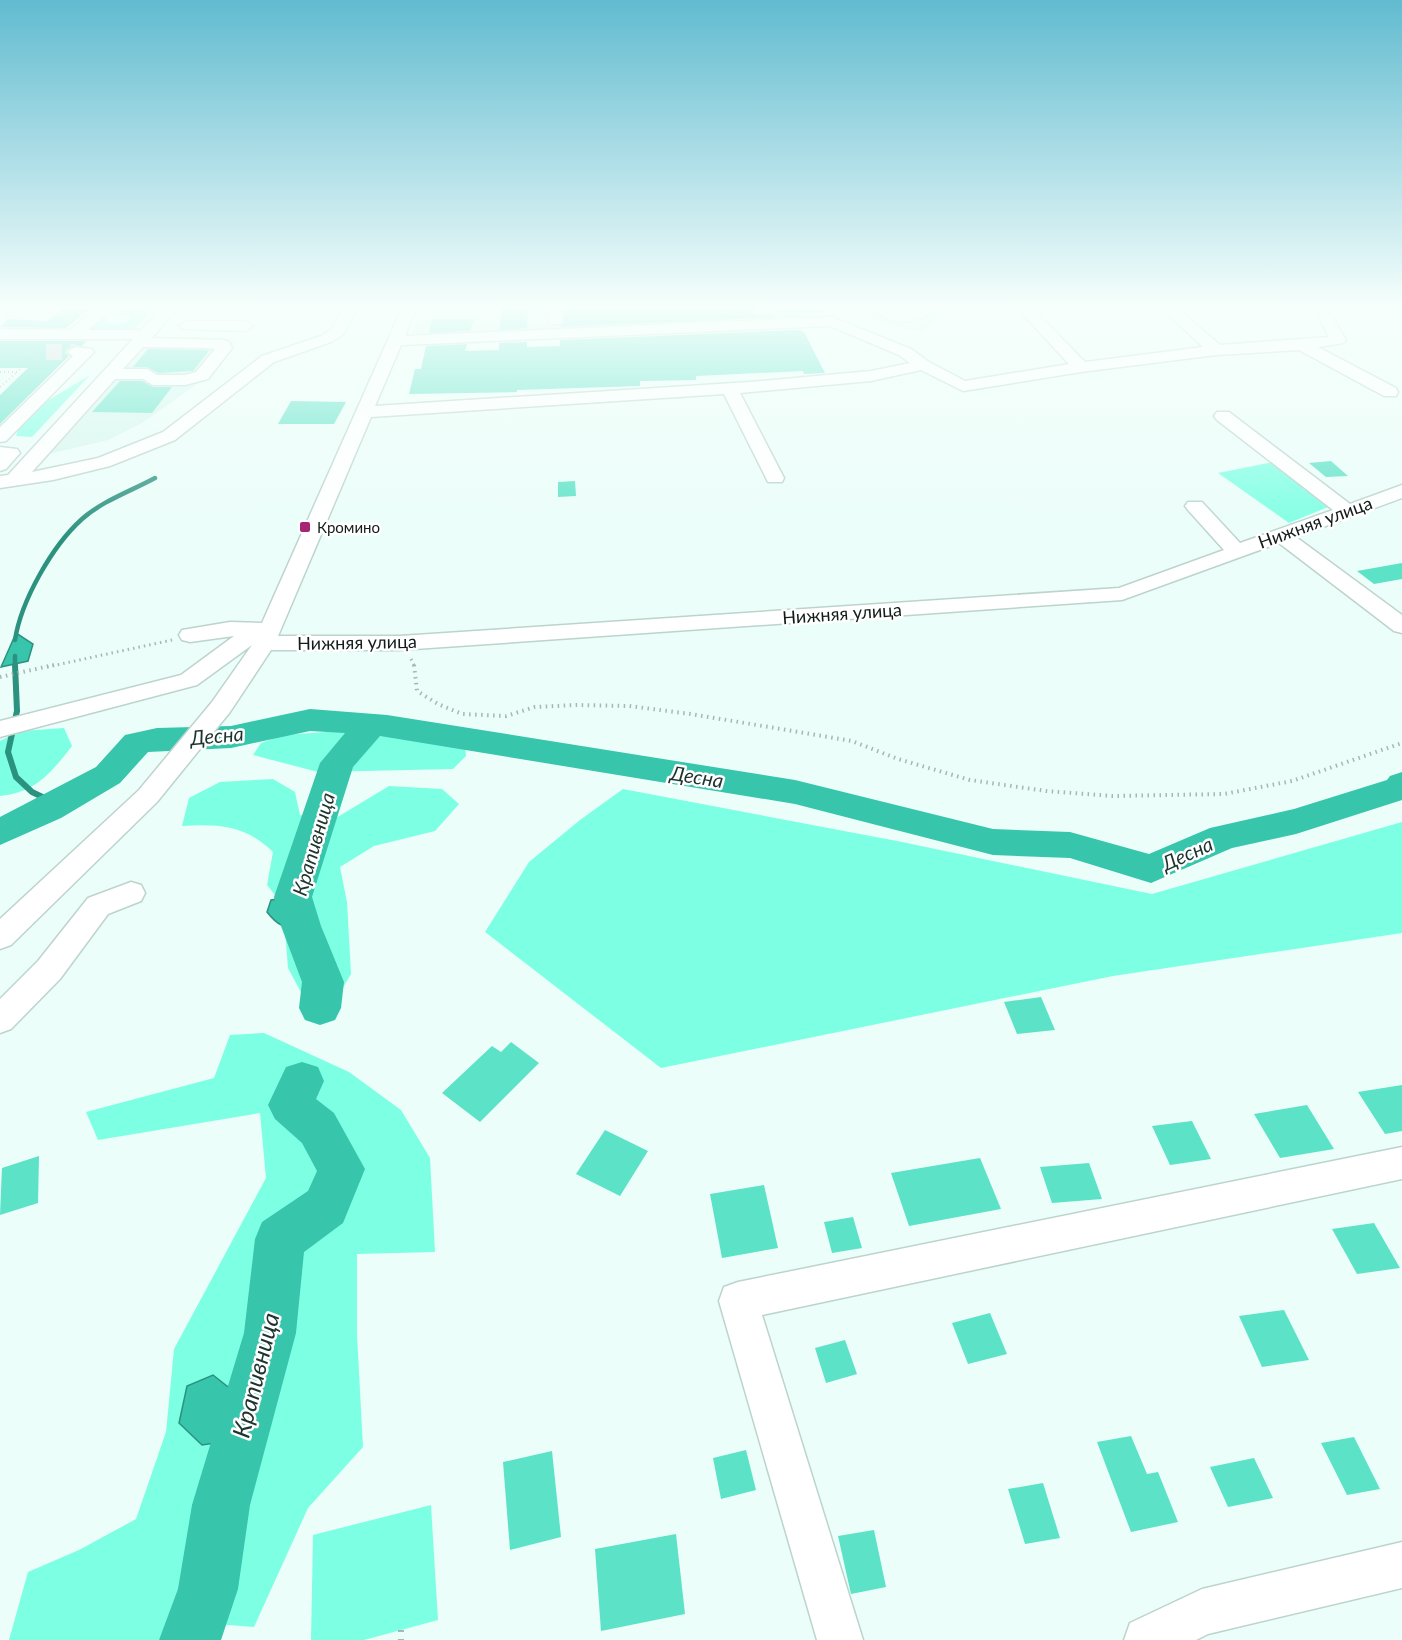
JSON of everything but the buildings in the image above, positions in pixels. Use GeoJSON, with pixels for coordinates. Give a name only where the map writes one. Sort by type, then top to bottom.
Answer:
{"type":"FeatureCollection","features":[{"type":"Feature","properties":{"kind":"street"},"geometry":{"type":"LineString","coordinates":[[0,443],[47,385]]}},
{"type":"Feature","properties":{"kind":"street"},"geometry":{"type":"LineString","coordinates":[[8,480],[48,443],[101,385]]}},
{"type":"Feature","properties":{"kind":"street"},"geometry":{"type":"LineString","coordinates":[[8,480],[105,462],[169,436],[236,385]]}},
{"type":"Feature","properties":{"kind":"street"},"geometry":{"type":"LineString","coordinates":[[0,937],[148,796],[221,707],[264,634],[376,385]]}},
{"type":"Feature","properties":{"kind":"street"},"geometry":{"type":"LineString","coordinates":[[363,412],[767,385]]}},
{"type":"Feature","properties":{"kind":"street"},"geometry":{"type":"LineString","coordinates":[[959,385],[963,387],[978,385]]}},
{"type":"Feature","properties":{"kind":"street"},"geometry":{"type":"LineString","coordinates":[[1376,385],[1390,392]]}},
{"type":"Feature","properties":{"kind":"street"},"geometry":{"type":"LineString","coordinates":[[729,388],[775,478]]}},
{"type":"Feature","properties":{"kind":"street"},"geometry":{"type":"LineString","coordinates":[[1223,416],[1346,510]]}},
{"type":"Feature","properties":{"kind":"street"},"geometry":{"type":"LineString","coordinates":[[0,443],[48,443]]}},
{"type":"Feature","properties":{"kind":"street"},"geometry":{"type":"LineString","coordinates":[[0,443],[11,453],[0,465]]}},
{"type":"Feature","properties":{"kind":"street","name":"Нижняя улица"},"geometry":{"type":"LineString","coordinates":[[190,635],[230,629],[264,634],[400,643],[1122,594],[1402,491]]}},
{"type":"Feature","properties":{"kind":"street"},"geometry":{"type":"LineString","coordinates":[[1195,506],[1236,551]]}},
{"type":"Feature","properties":{"kind":"street"},"geometry":{"type":"LineString","coordinates":[[1281,535],[1402,626]]}},
{"type":"Feature","properties":{"kind":"street"},"geometry":{"type":"LineString","coordinates":[[8,726],[189,680],[264,634]]}},
{"type":"Feature","properties":{"kind":"street"},"geometry":{"type":"LineString","coordinates":[[0,1020],[49,970],[98,906],[131,893]]}},
{"type":"Feature","properties":{"kind":"street"},"geometry":{"type":"LineString","coordinates":[[840,1640],[738,1301],[1402,1162]]}},
{"type":"Feature","properties":{"kind":"street"},"geometry":{"type":"LineString","coordinates":[[1147,1640],[1202,1612],[1402,1565]]}},
{"type":"Feature","properties":{"kind":"path"},"geometry":{"type":"LineString","coordinates":[[0,677],[190,635]]}},
{"type":"Feature","properties":{"kind":"path"},"geometry":{"type":"LineString","coordinates":[[400,643],[415,669],[417,691],[438,704],[462,714],[506,716],[535,707],[629,706],[852,741],[898,759],[970,780],[1047,791],[1113,795],[1224,794],[1292,781],[1402,743]]}},
{"type":"Feature","properties":{"kind":"path"},"geometry":{"type":"LineString","coordinates":[[400,1630],[401,1640]]}},
{"type":"Feature","properties":{"kind":"shaded area"},"geometry":{"type":"Polygon","coordinates":[[[74,385],[81,385],[32,437],[16,436],[18,430],[14,429],[37,407],[74,385]]]}},
{"type":"Feature","properties":{"kind":"shaded area"},"geometry":{"type":"Polygon","coordinates":[[[112,385],[196,385],[142,423],[108,440],[49,454],[112,385]]]}},
{"type":"Feature","properties":{"kind":"shaded area"},"geometry":{"type":"Polygon","coordinates":[[[1278,461],[1333,505],[1289,523],[1218,473],[1278,461]]]}},
{"type":"Feature","properties":{"kind":"shaded area"},"geometry":{"type":"Polygon","coordinates":[[[16,633],[33,644],[28,661],[1,667],[16,633]]]}},
{"type":"Feature","properties":{"kind":"shaded area"},"geometry":{"type":"Polygon","coordinates":[[[64,728],[72,746],[57,765],[33,786],[13,794],[0,796],[0,741],[20,731],[64,728]]]}},
{"type":"Feature","properties":{"kind":"shaded area"},"geometry":{"type":"Polygon","coordinates":[[[389,732],[465,743],[466,756],[453,769],[318,772],[253,755],[261,743],[284,735],[389,732]]]}},
{"type":"Feature","properties":{"kind":"shaded area"},"geometry":{"type":"Polygon","coordinates":[[[273,779],[295,792],[300,815],[336,818],[389,786],[442,789],[459,804],[435,831],[374,846],[340,867],[347,902],[351,974],[332,1006],[303,996],[288,968],[283,905],[267,885],[273,852],[263,843],[242,831],[208,825],[182,826],[189,798],[220,782],[273,779]]]}},
{"type":"Feature","properties":{"kind":"shaded area"},"geometry":{"type":"Polygon","coordinates":[[[623,789],[897,841],[1152,894],[1402,822],[1402,933],[1113,976],[661,1068],[485,932],[529,862],[580,820],[623,789]]]}},
{"type":"Feature","properties":{"kind":"shaded area"},"geometry":{"type":"Polygon","coordinates":[[[293,897],[306,906],[307,917],[301,926],[281,925],[267,912],[271,900],[293,897]]]}},
{"type":"Feature","properties":{"kind":"shaded area"},"geometry":{"type":"Polygon","coordinates":[[[264,1033],[349,1072],[401,1110],[430,1158],[435,1252],[357,1254],[357,1335],[363,1447],[308,1508],[254,1627],[177,1621],[159,1640],[9,1640],[28,1572],[79,1550],[136,1519],[166,1432],[174,1349],[266,1178],[260,1113],[98,1140],[86,1112],[214,1078],[230,1035],[264,1033]]]}},
{"type":"Feature","properties":{"kind":"shaded area"},"geometry":{"type":"Polygon","coordinates":[[[213,1375],[232,1390],[257,1404],[256,1437],[202,1445],[179,1423],[187,1386],[213,1375]]]}},
{"type":"Feature","properties":{"kind":"shaded area"},"geometry":{"type":"Polygon","coordinates":[[[431,1505],[438,1620],[364,1640],[311,1640],[313,1535],[431,1505]]]}},
{"type":"Feature","properties":{"kind":"waterway"},"geometry":{"type":"LineString","coordinates":[[15,640],[18,625],[31,592],[49,559],[71,530],[98,507],[155,478]]}},
{"type":"Feature","properties":{"kind":"waterway"},"geometry":{"type":"LineString","coordinates":[[15,656],[15,665]]}},
{"type":"Feature","properties":{"kind":"waterway"},"geometry":{"type":"LineString","coordinates":[[15,665],[17,711],[8,752],[16,777],[32,792],[57,804]]}},
{"type":"Feature","properties":{"kind":"waterway","name":"Десна"},"geometry":{"type":"LineString","coordinates":[[0,832],[48,809],[108,775],[137,743],[157,739],[231,737],[310,720],[387,726],[795,792],[993,842],[1070,845],[1151,869],[1223,837],[1296,821],[1399,789],[1402,784]]}},
{"type":"Feature","properties":{"kind":"waterway","name":"Крапивница"},"geometry":{"type":"LineString","coordinates":[[320,1008],[323,982],[301,926],[293,897],[337,763],[372,725]]}},
{"type":"Feature","properties":{"kind":"waterway","name":"Крапивница"},"geometry":{"type":"LineString","coordinates":[[190,1640],[208,1589],[221,1505],[270,1333],[280,1239],[326,1207],[341,1169],[318,1128],[291,1105],[302,1081]]}},
{"type":"Feature","properties":{"kind":"place","name":"Кромино"},"geometry":{"type":"Point","coordinates":[305,527]}}]}
